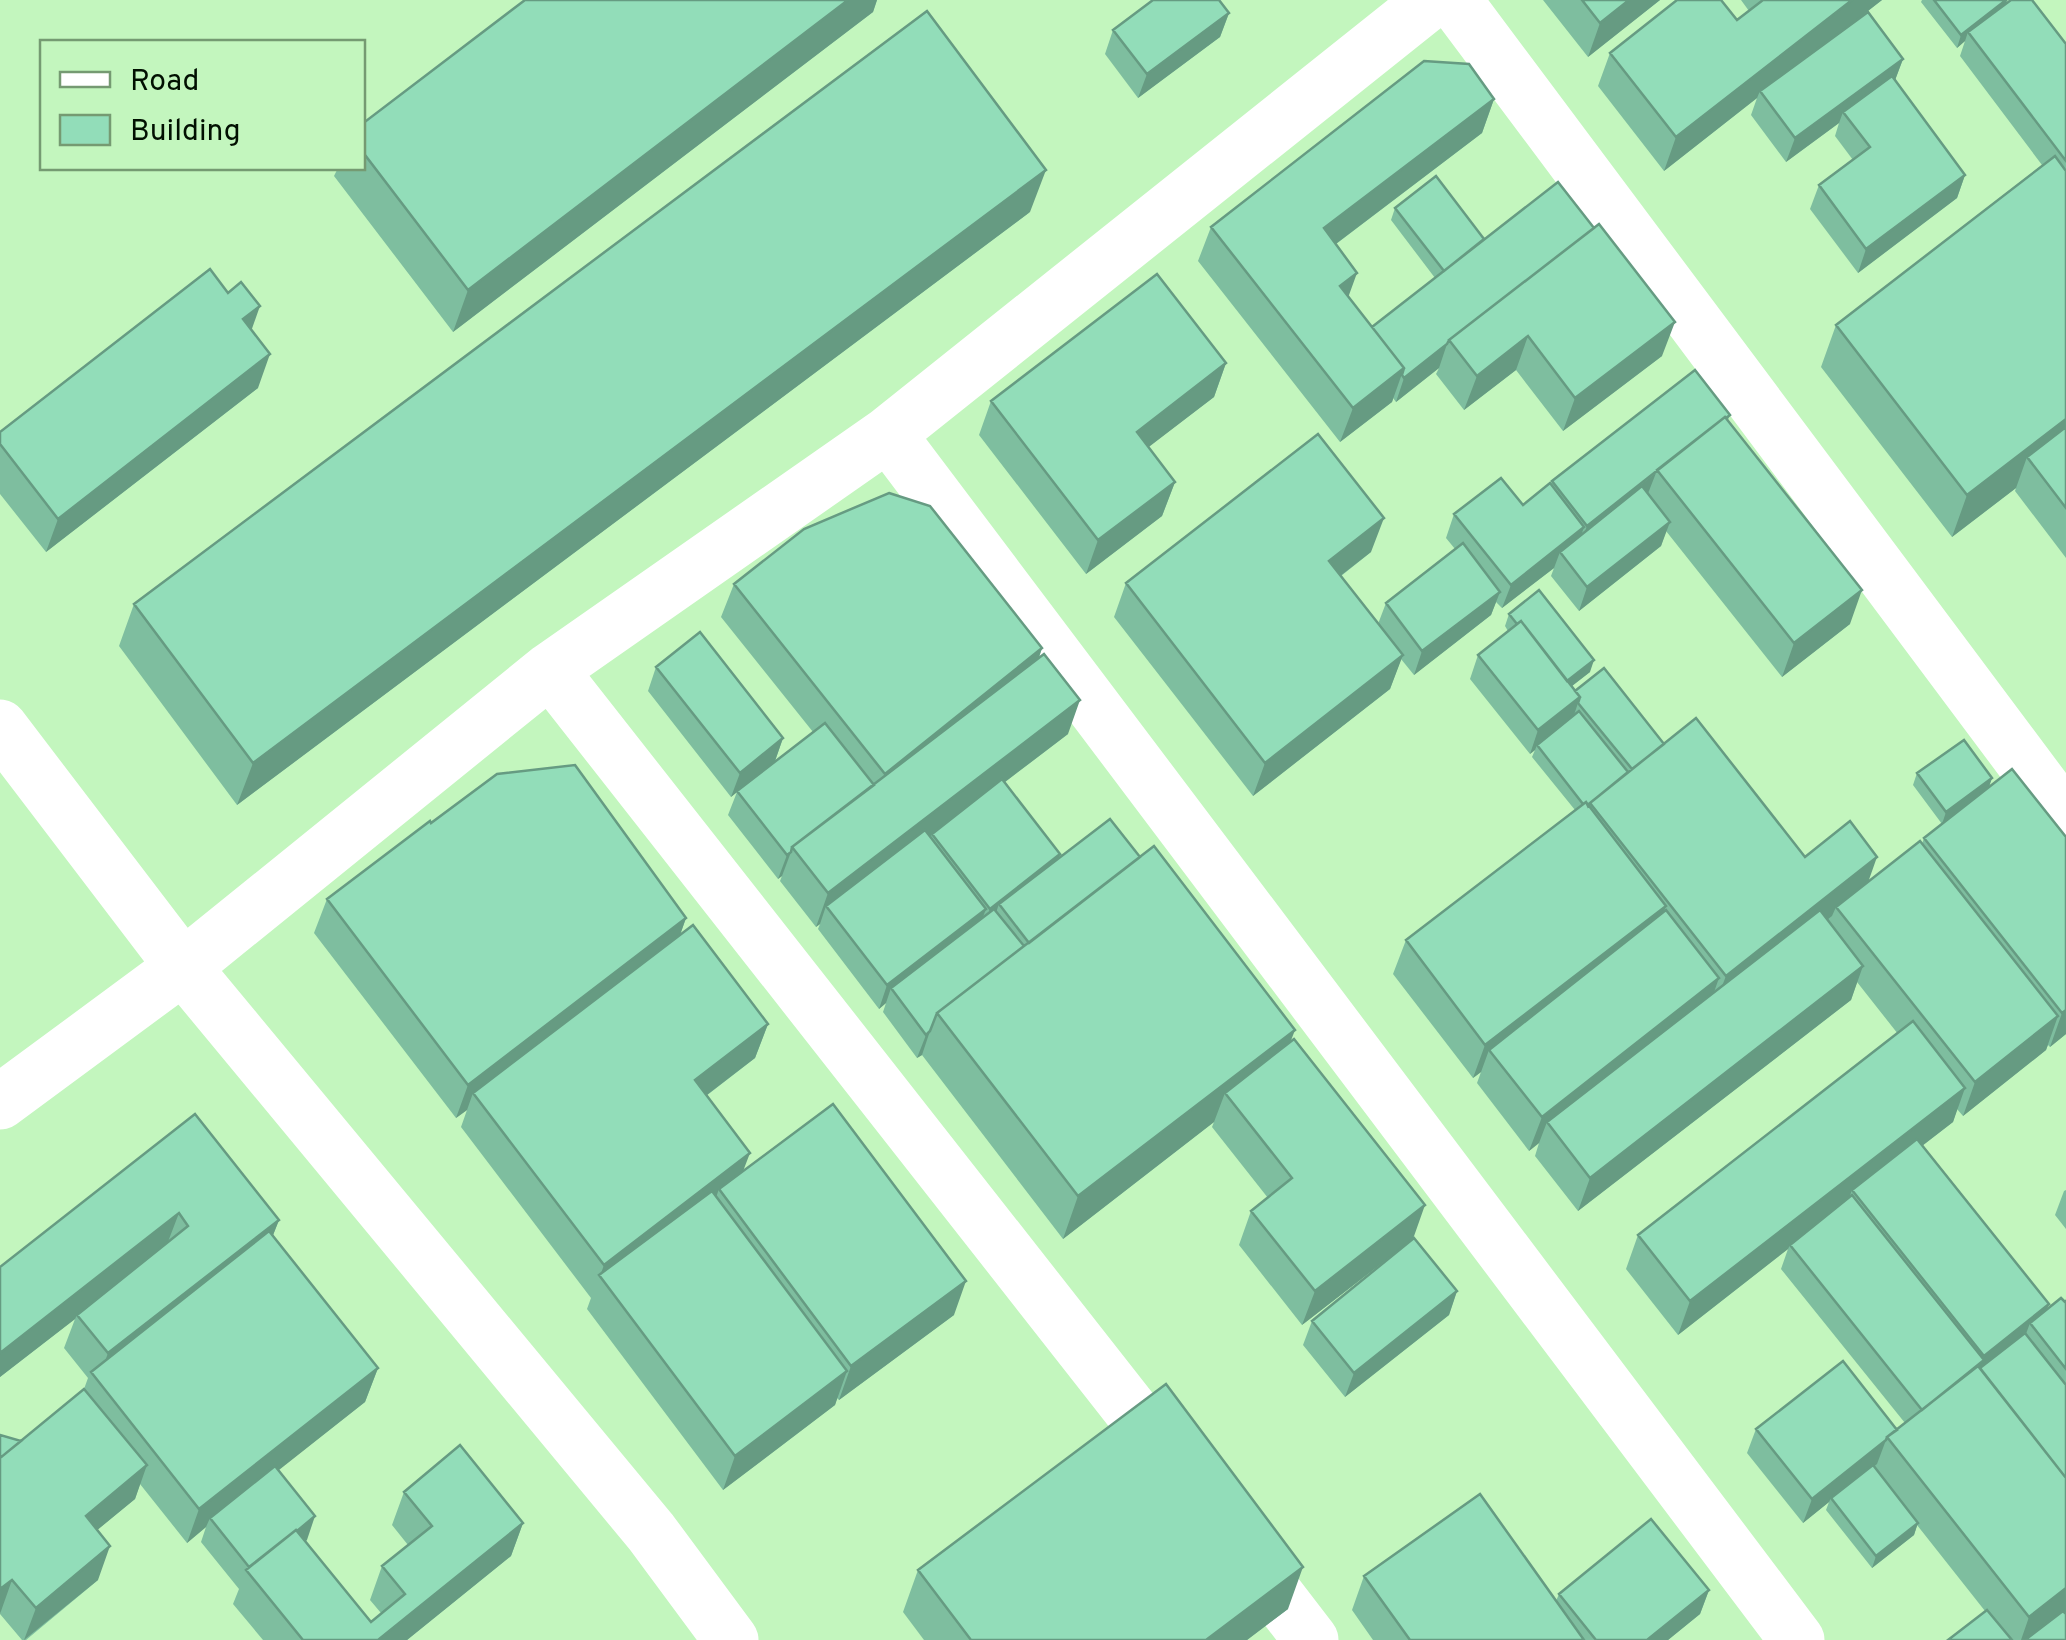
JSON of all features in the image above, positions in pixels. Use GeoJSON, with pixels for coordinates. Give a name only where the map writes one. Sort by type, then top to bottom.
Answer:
{"type":"FeatureCollection","features":[{"type":"Feature","properties":{"kind":"street"},"geometry":{"type":"LineString","coordinates":[[0,1102],[183,967],[550,670],[888,434],[1432,0]]}},
{"type":"Feature","properties":{"kind":"street"},"geometry":{"type":"LineString","coordinates":[[1454,0],[2066,819]]}},
{"type":"Feature","properties":{"kind":"street"},"geometry":{"type":"LineString","coordinates":[[888,434],[1797,1640]]}},
{"type":"Feature","properties":{"kind":"street"},"geometry":{"type":"LineString","coordinates":[[550,670],[1311,1640]]}},
{"type":"Feature","properties":{"kind":"street"},"geometry":{"type":"LineString","coordinates":[[0,727],[183,967],[652,1532],[731,1640]]}},
{"type":"Feature","properties":{"kind":"building"},"geometry":{"type":"Polygon","coordinates":[[[525,0],[848,0],[468,290],[365,155],[365,122],[525,0]]]}},
{"type":"Feature","properties":{"kind":"building"},"geometry":{"type":"Polygon","coordinates":[[[1153,0],[1219,0],[1229,13],[1147,74],[1113,30],[1153,0]]]}},
{"type":"Feature","properties":{"kind":"building"},"geometry":{"type":"Polygon","coordinates":[[[1582,0],[1629,0],[1600,23],[1582,0]]]}},
{"type":"Feature","properties":{"kind":"building"},"geometry":{"type":"Polygon","coordinates":[[[1677,0],[1721,0],[1737,20],[1763,0],[1852,0],[1676,137],[1610,53],[1677,0]]]}},
{"type":"Feature","properties":{"kind":"building"},"geometry":{"type":"Polygon","coordinates":[[[1934,0],[2006,0],[1961,35],[1934,0]]]}},
{"type":"Feature","properties":{"kind":"building"},"geometry":{"type":"Polygon","coordinates":[[[2011,0],[2032,0],[2066,44],[2066,161],[1968,32],[2011,0]]]}},
{"type":"Feature","properties":{"kind":"building"},"geometry":{"type":"Polygon","coordinates":[[[927,11],[1046,170],[253,763],[134,604],[927,11]]]}},
{"type":"Feature","properties":{"kind":"building"},"geometry":{"type":"Polygon","coordinates":[[[1868,12],[1903,59],[1795,138],[1760,91],[1868,12]]]}},
{"type":"Feature","properties":{"kind":"building"},"geometry":{"type":"Polygon","coordinates":[[[1424,61],[1469,64],[1494,99],[1324,228],[1357,273],[1340,286],[1404,368],[1353,408],[1211,227],[1424,61]]]}},
{"type":"Feature","properties":{"kind":"building"},"geometry":{"type":"Polygon","coordinates":[[[1892,76],[1965,175],[1866,249],[1819,185],[1870,147],[1843,112],[1892,76]]]}},
{"type":"Feature","properties":{"kind":"building"},"geometry":{"type":"Polygon","coordinates":[[[2055,156],[2066,171],[2066,419],[1967,495],[1836,325],[2055,156]]]}},
{"type":"Feature","properties":{"kind":"building"},"geometry":{"type":"Polygon","coordinates":[[[1436,176],[1484,239],[1444,271],[1395,208],[1436,176]]]}},
{"type":"Feature","properties":{"kind":"building"},"geometry":{"type":"Polygon","coordinates":[[[1558,182],[1594,228],[1404,378],[1404,368],[1372,327],[1558,182]]]}},
{"type":"Feature","properties":{"kind":"building"},"geometry":{"type":"Polygon","coordinates":[[[1599,224],[1675,322],[1575,398],[1528,336],[1477,376],[1449,340],[1599,224]]]}},
{"type":"Feature","properties":{"kind":"building"},"geometry":{"type":"Polygon","coordinates":[[[210,269],[228,293],[241,282],[260,306],[243,319],[270,354],[58,519],[0,444],[0,432],[210,269]]]}},
{"type":"Feature","properties":{"kind":"building"},"geometry":{"type":"Polygon","coordinates":[[[1157,274],[1226,363],[1137,432],[1175,482],[1098,540],[991,401],[1157,274]]]}},
{"type":"Feature","properties":{"kind":"building"},"geometry":{"type":"Polygon","coordinates":[[[1695,370],[1730,415],[1587,526],[1552,481],[1695,370]]]}},
{"type":"Feature","properties":{"kind":"building"},"geometry":{"type":"Polygon","coordinates":[[[1725,417],[1862,590],[1794,643],[1657,470],[1725,417]]]}},
{"type":"Feature","properties":{"kind":"building"},"geometry":{"type":"Polygon","coordinates":[[[2066,427],[2066,508],[2027,457],[2066,427]]]}},
{"type":"Feature","properties":{"kind":"building"},"geometry":{"type":"Polygon","coordinates":[[[1318,434],[1384,518],[1329,561],[1403,655],[1265,763],[1126,583],[1318,434]]]}},
{"type":"Feature","properties":{"kind":"building"},"geometry":{"type":"Polygon","coordinates":[[[1501,478],[1523,505],[1550,483],[1584,527],[1511,585],[1454,514],[1501,478]]]}},
{"type":"Feature","properties":{"kind":"building"},"geometry":{"type":"Polygon","coordinates":[[[1642,486],[1670,522],[1587,587],[1560,552],[1642,486]]]}},
{"type":"Feature","properties":{"kind":"building"},"geometry":{"type":"Polygon","coordinates":[[[889,493],[930,506],[1042,648],[885,774],[734,584],[804,529],[889,493]]]}},
{"type":"Feature","properties":{"kind":"building"},"geometry":{"type":"Polygon","coordinates":[[[1463,543],[1500,592],[1422,651],[1386,603],[1463,543]]]}},
{"type":"Feature","properties":{"kind":"building"},"geometry":{"type":"Polygon","coordinates":[[[1539,590],[1594,660],[1567,681],[1521,621],[1517,624],[1509,614],[1539,590]]]}},
{"type":"Feature","properties":{"kind":"building"},"geometry":{"type":"Polygon","coordinates":[[[1521,621],[1580,697],[1538,730],[1478,655],[1521,621]]]}},
{"type":"Feature","properties":{"kind":"building"},"geometry":{"type":"Polygon","coordinates":[[[700,632],[783,738],[740,773],[656,667],[700,632]]]}},
{"type":"Feature","properties":{"kind":"building"},"geometry":{"type":"Polygon","coordinates":[[[1044,654],[1080,700],[828,893],[792,847],[1044,654]]]}},
{"type":"Feature","properties":{"kind":"building"},"geometry":{"type":"Polygon","coordinates":[[[1604,668],[1664,744],[1632,769],[1578,703],[1580,697],[1575,691],[1604,668]]]}},
{"type":"Feature","properties":{"kind":"building"},"geometry":{"type":"Polygon","coordinates":[[[1579,711],[1628,772],[1588,806],[1537,745],[1579,711]]]}},
{"type":"Feature","properties":{"kind":"building"},"geometry":{"type":"Polygon","coordinates":[[[1696,718],[1805,857],[1850,821],[1877,857],[1726,976],[1590,803],[1696,718]]]}},
{"type":"Feature","properties":{"kind":"building"},"geometry":{"type":"Polygon","coordinates":[[[825,723],[874,785],[792,847],[787,855],[737,791],[825,723]]]}},
{"type":"Feature","properties":{"kind":"building"},"geometry":{"type":"Polygon","coordinates":[[[1964,740],[1992,778],[1946,812],[1917,773],[1964,740]]]}},
{"type":"Feature","properties":{"kind":"building"},"geometry":{"type":"Polygon","coordinates":[[[575,765],[686,918],[468,1085],[327,899],[497,774],[575,765]]]}},
{"type":"Feature","properties":{"kind":"building"},"geometry":{"type":"Polygon","coordinates":[[[2012,769],[2066,837],[2066,1010],[2062,1013],[1924,838],[2012,769]]]}},
{"type":"Feature","properties":{"kind":"building"},"geometry":{"type":"Polygon","coordinates":[[[1002,779],[1060,854],[990,909],[932,834],[1002,779]]]}},
{"type":"Feature","properties":{"kind":"building"},"geometry":{"type":"Polygon","coordinates":[[[1586,802],[1666,906],[1485,1045],[1406,940],[1586,802]]]}},
{"type":"Feature","properties":{"kind":"building"},"geometry":{"type":"Polygon","coordinates":[[[1110,819],[1140,857],[1029,943],[999,904],[1110,819]]]}},
{"type":"Feature","properties":{"kind":"building"},"geometry":{"type":"Polygon","coordinates":[[[925,830],[986,909],[887,985],[826,906],[925,830]]]}},
{"type":"Feature","properties":{"kind":"building"},"geometry":{"type":"Polygon","coordinates":[[[1920,841],[2058,1016],[1975,1082],[1836,907],[1920,841]]]}},
{"type":"Feature","properties":{"kind":"building"},"geometry":{"type":"Polygon","coordinates":[[[1154,846],[1295,1030],[1078,1196],[937,1013],[1154,846]]]}},
{"type":"Feature","properties":{"kind":"building"},"geometry":{"type":"Polygon","coordinates":[[[994,909],[1024,946],[937,1013],[926,1035],[891,988],[994,909]]]}},
{"type":"Feature","properties":{"kind":"building"},"geometry":{"type":"Polygon","coordinates":[[[1666,910],[1719,978],[1542,1117],[1489,1050],[1666,910]]]}},
{"type":"Feature","properties":{"kind":"building"},"geometry":{"type":"Polygon","coordinates":[[[1820,910],[1863,966],[1590,1178],[1547,1122],[1820,910]]]}},
{"type":"Feature","properties":{"kind":"building"},"geometry":{"type":"Polygon","coordinates":[[[693,925],[768,1024],[695,1080],[750,1153],[604,1265],[473,1093],[693,925]]]}},
{"type":"Feature","properties":{"kind":"building"},"geometry":{"type":"Polygon","coordinates":[[[1913,1021],[1965,1088],[1690,1301],[1638,1235],[1913,1021]]]}},
{"type":"Feature","properties":{"kind":"building"},"geometry":{"type":"Polygon","coordinates":[[[1294,1039],[1425,1205],[1315,1291],[1251,1211],[1292,1178],[1225,1093],[1294,1039]]]}},
{"type":"Feature","properties":{"kind":"building"},"geometry":{"type":"Polygon","coordinates":[[[833,1104],[966,1281],[851,1366],[719,1189],[833,1104]]]}},
{"type":"Feature","properties":{"kind":"building"},"geometry":{"type":"Polygon","coordinates":[[[195,1114],[279,1220],[108,1353],[77,1315],[188,1226],[179,1213],[0,1353],[0,1267],[195,1114]]]}},
{"type":"Feature","properties":{"kind":"building"},"geometry":{"type":"Polygon","coordinates":[[[1917,1139],[2049,1304],[1984,1356],[1852,1190],[1917,1139]]]}},
{"type":"Feature","properties":{"kind":"building"},"geometry":{"type":"Polygon","coordinates":[[[712,1191],[847,1371],[735,1456],[599,1275],[712,1191]]]}},
{"type":"Feature","properties":{"kind":"building"},"geometry":{"type":"Polygon","coordinates":[[[1852,1195],[1984,1360],[1922,1410],[1790,1245],[1852,1195]]]}},
{"type":"Feature","properties":{"kind":"building"},"geometry":{"type":"Polygon","coordinates":[[[269,1231],[378,1368],[199,1509],[91,1372],[269,1231]]]}},
{"type":"Feature","properties":{"kind":"building"},"geometry":{"type":"Polygon","coordinates":[[[1414,1238],[1457,1291],[1354,1373],[1312,1321],[1414,1238]]]}},
{"type":"Feature","properties":{"kind":"building"},"geometry":{"type":"Polygon","coordinates":[[[2061,1298],[2066,1301],[2066,1369],[2030,1323],[2061,1298]]]}},
{"type":"Feature","properties":{"kind":"building"},"geometry":{"type":"Polygon","coordinates":[[[2025,1333],[2066,1385],[2066,1478],[1980,1368],[2025,1333]]]}},
{"type":"Feature","properties":{"kind":"building"},"geometry":{"type":"Polygon","coordinates":[[[1843,1361],[1897,1430],[1812,1499],[1756,1429],[1843,1361]]]}},
{"type":"Feature","properties":{"kind":"building"},"geometry":{"type":"Polygon","coordinates":[[[1978,1366],[2066,1478],[2066,1588],[2029,1617],[1887,1437],[1978,1366]]]}},
{"type":"Feature","properties":{"kind":"building"},"geometry":{"type":"Polygon","coordinates":[[[1166,1384],[1303,1567],[1206,1640],[971,1640],[918,1570],[1166,1384]]]}},
{"type":"Feature","properties":{"kind":"building"},"geometry":{"type":"Polygon","coordinates":[[[84,1389],[147,1465],[86,1516],[110,1546],[36,1608],[12,1580],[0,1589],[0,1458],[84,1389]]]}},
{"type":"Feature","properties":{"kind":"building"},"geometry":{"type":"Polygon","coordinates":[[[0,1435],[21,1441],[0,1458],[0,1435]]]}},
{"type":"Feature","properties":{"kind":"building"},"geometry":{"type":"Polygon","coordinates":[[[460,1445],[523,1523],[378,1640],[303,1640],[246,1570],[296,1530],[371,1622],[405,1594],[382,1566],[432,1526],[404,1492],[460,1445]]]}},
{"type":"Feature","properties":{"kind":"building"},"geometry":{"type":"Polygon","coordinates":[[[1873,1465],[1918,1523],[1876,1556],[1831,1498],[1873,1465]]]}},
{"type":"Feature","properties":{"kind":"building"},"geometry":{"type":"Polygon","coordinates":[[[275,1466],[315,1516],[249,1567],[210,1518],[275,1466]]]}},
{"type":"Feature","properties":{"kind":"building"},"geometry":{"type":"Polygon","coordinates":[[[1480,1494],[1584,1640],[1410,1640],[1364,1576],[1480,1494]]]}},
{"type":"Feature","properties":{"kind":"building"},"geometry":{"type":"Polygon","coordinates":[[[1651,1519],[1709,1590],[1647,1640],[1596,1640],[1559,1594],[1651,1519]]]}},
{"type":"Feature","properties":{"kind":"building"},"geometry":{"type":"Polygon","coordinates":[[[1987,1610],[2012,1640],[1948,1640],[1987,1610]]]}},
{"type":"Feature","properties":{"kind":"building"},"geometry":{"type":"Polygon","coordinates":[[[2063,1611],[2066,1640],[2025,1640],[2063,1611]]]}}]}
